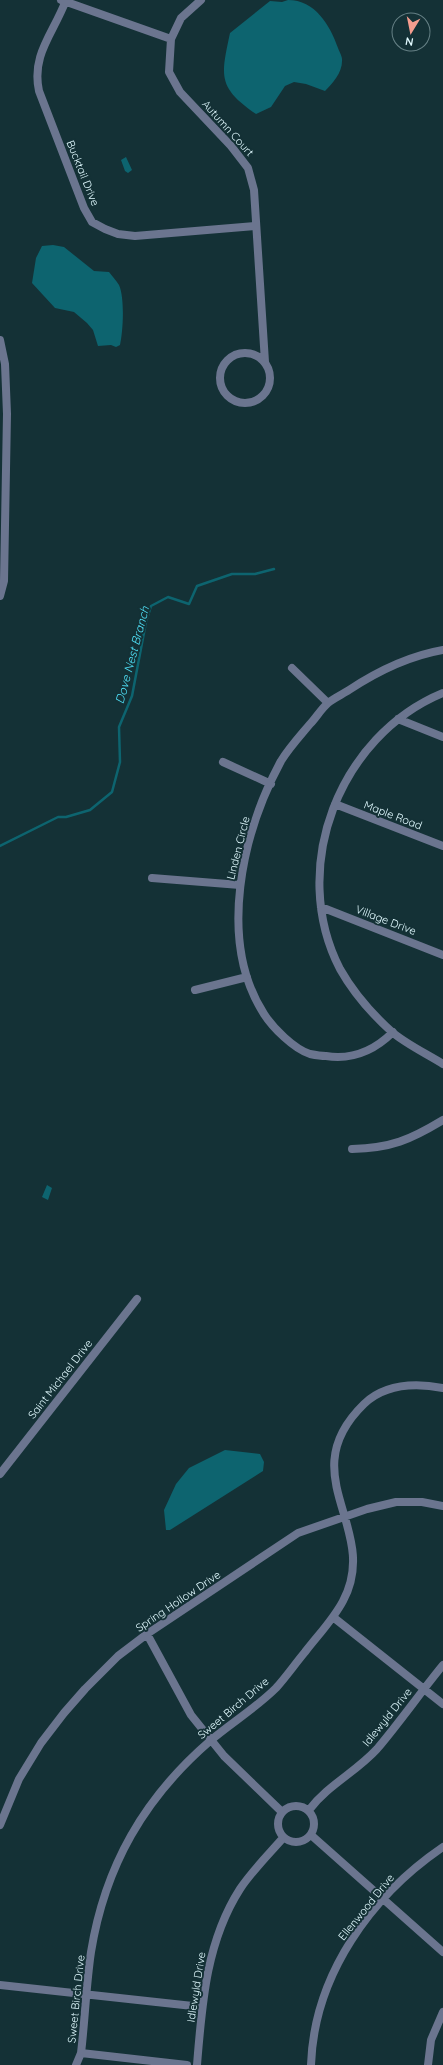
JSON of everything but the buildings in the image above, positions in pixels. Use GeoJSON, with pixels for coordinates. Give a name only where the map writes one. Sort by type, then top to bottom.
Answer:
{"type":"FeatureCollection","features":[{"type":"Feature","properties":{"kind":"street"},"geometry":{"type":"LineString","coordinates":[[64,0],[171,39]]}},
{"type":"Feature","properties":{"kind":"street","name":"Bucktail Drive"},"geometry":{"type":"LineString","coordinates":[[64,0],[41,49],[36,78],[39,91],[84,208],[92,222],[118,234],[134,236],[255,226]]}},
{"type":"Feature","properties":{"kind":"street","name":"Autumn Court"},"geometry":{"type":"LineString","coordinates":[[201,0],[181,18],[171,39],[169,72],[180,92],[231,146],[248,168],[254,190],[255,226],[265,362],[269,369],[271,378],[268,389],[263,396],[252,403],[236,402],[228,396],[222,387],[220,376],[226,362],[237,354],[245,353],[258,356],[265,362]]}},
{"type":"Feature","properties":{"kind":"street"},"geometry":{"type":"LineString","coordinates":[[0,340],[5,364],[2,537],[4,581],[0,596]]}},
{"type":"Feature","properties":{"kind":"street","name":"Linden Circle"},"geometry":{"type":"LineString","coordinates":[[393,1032],[383,1042],[370,1051],[352,1056],[333,1057],[310,1054],[292,1043],[271,1025],[256,1001],[247,977],[242,955],[238,914],[240,885],[251,833],[261,805],[282,761],[292,746],[328,703],[370,676],[394,665],[443,650]]}},
{"type":"Feature","properties":{"kind":"street"},"geometry":{"type":"LineString","coordinates":[[292,668],[328,703]]}},
{"type":"Feature","properties":{"kind":"street"},"geometry":{"type":"LineString","coordinates":[[443,693],[414,708],[398,719],[376,737],[364,752],[343,784],[335,804],[325,834],[320,863],[321,907],[330,945],[340,969],[359,997],[393,1032],[443,1064]]}},
{"type":"Feature","properties":{"kind":"street"},"geometry":{"type":"LineString","coordinates":[[398,719],[443,737]]}},
{"type":"Feature","properties":{"kind":"street"},"geometry":{"type":"LineString","coordinates":[[223,762],[271,784]]}},
{"type":"Feature","properties":{"kind":"street","name":"Maple Road"},"geometry":{"type":"LineString","coordinates":[[335,804],[443,846]]}},
{"type":"Feature","properties":{"kind":"street"},"geometry":{"type":"LineString","coordinates":[[152,878],[240,885]]}},
{"type":"Feature","properties":{"kind":"street","name":"Village Drive"},"geometry":{"type":"LineString","coordinates":[[321,907],[443,954]]}},
{"type":"Feature","properties":{"kind":"street"},"geometry":{"type":"LineString","coordinates":[[195,990],[247,977]]}},
{"type":"Feature","properties":{"kind":"street"},"geometry":{"type":"LineString","coordinates":[[352,1149],[378,1148],[405,1140],[443,1120]]}},
{"type":"Feature","properties":{"kind":"street","name":"Saint Michael Drive"},"geometry":{"type":"LineString","coordinates":[[0,1474],[137,1299]]}},
{"type":"Feature","properties":{"kind":"street","name":"Sweet Birch Drive"},"geometry":{"type":"LineString","coordinates":[[76,2065],[81,2053],[91,1954],[100,1909],[117,1861],[131,1834],[163,1787],[176,1772],[211,1740],[276,1688],[333,1617],[347,1593],[352,1576],[354,1556],[351,1537],[344,1516],[333,1470],[337,1445],[341,1433],[351,1416],[368,1400],[389,1390],[408,1384],[443,1388]]}},
{"type":"Feature","properties":{"kind":"street","name":"Spring Hollow Drive"},"geometry":{"type":"LineString","coordinates":[[0,1825],[19,1779],[41,1743],[64,1713],[85,1689],[118,1656],[148,1634],[285,1541],[312,1527],[344,1516],[396,1502],[422,1502],[443,1506]]}},
{"type":"Feature","properties":{"kind":"street"},"geometry":{"type":"LineString","coordinates":[[333,1617],[443,1704]]}},
{"type":"Feature","properties":{"kind":"street"},"geometry":{"type":"LineString","coordinates":[[148,1634],[191,1715],[246,1779],[282,1812]]}},
{"type":"Feature","properties":{"kind":"street","name":"Idlewyld Drive"},"geometry":{"type":"LineString","coordinates":[[309,1810],[319,1797],[353,1772],[376,1749],[443,1665]]}},
{"type":"Feature","properties":{"kind":"street"},"geometry":{"type":"LineString","coordinates":[[292,1805],[301,1806],[309,1810],[314,1818],[315,1827],[311,1835],[304,1841],[295,1842],[283,1838],[277,1825],[279,1816],[282,1812],[292,1805]]}},
{"type":"Feature","properties":{"kind":"street"},"geometry":{"type":"LineString","coordinates":[[311,1835],[443,1952]]}},
{"type":"Feature","properties":{"kind":"street","name":"Idlewyld Drive"},"geometry":{"type":"LineString","coordinates":[[197,2065],[202,2007],[211,1954],[228,1910],[240,1889],[283,1838]]}},
{"type":"Feature","properties":{"kind":"street","name":"Ellenwood Drive"},"geometry":{"type":"LineString","coordinates":[[311,2065],[314,2028],[328,1981],[353,1936],[411,1870],[443,1847]]}},
{"type":"Feature","properties":{"kind":"street"},"geometry":{"type":"LineString","coordinates":[[0,1986],[202,2007]]}},
{"type":"Feature","properties":{"kind":"street"},"geometry":{"type":"LineString","coordinates":[[428,2065],[431,2040],[443,2012]]}},
{"type":"Feature","properties":{"kind":"street"},"geometry":{"type":"LineString","coordinates":[[81,2053],[188,2065]]}},
{"type":"Feature","properties":{"kind":"water"},"geometry":{"type":"Polygon","coordinates":[[[288,0],[306,4],[320,15],[335,39],[342,59],[341,68],[334,81],[325,91],[306,84],[294,82],[285,86],[271,107],[256,114],[243,105],[234,96],[228,88],[225,80],[225,60],[230,33],[270,1],[282,2],[288,0]]]}},
{"type":"Feature","properties":{"kind":"water"},"geometry":{"type":"Polygon","coordinates":[[[126,157],[132,170],[128,173],[125,171],[121,160],[126,157]]]}},
{"type":"Feature","properties":{"kind":"water"},"geometry":{"type":"Polygon","coordinates":[[[53,245],[64,247],[94,271],[109,272],[118,283],[121,291],[123,306],[123,324],[120,345],[116,347],[111,345],[98,346],[93,330],[87,323],[74,312],[55,308],[32,283],[36,258],[42,246],[53,245]]]}},
{"type":"Feature","properties":{"kind":"water"},"geometry":{"type":"Polygon","coordinates":[[[47,1185],[52,1188],[48,1200],[42,1197],[47,1185]]]}},
{"type":"Feature","properties":{"kind":"water"},"geometry":{"type":"Polygon","coordinates":[[[225,1450],[260,1454],[264,1462],[263,1471],[170,1530],[166,1530],[164,1510],[176,1484],[189,1468],[225,1450]]]}},
{"type":"Feature","properties":{"kind":"waterway","name":"Dove Nest Branch"},"geometry":{"type":"LineString","coordinates":[[0,846],[58,817],[66,817],[90,810],[112,792],[120,762],[119,727],[132,696],[146,622],[151,606],[168,597],[189,604],[197,586],[232,574],[255,574],[274,569]]}}]}
